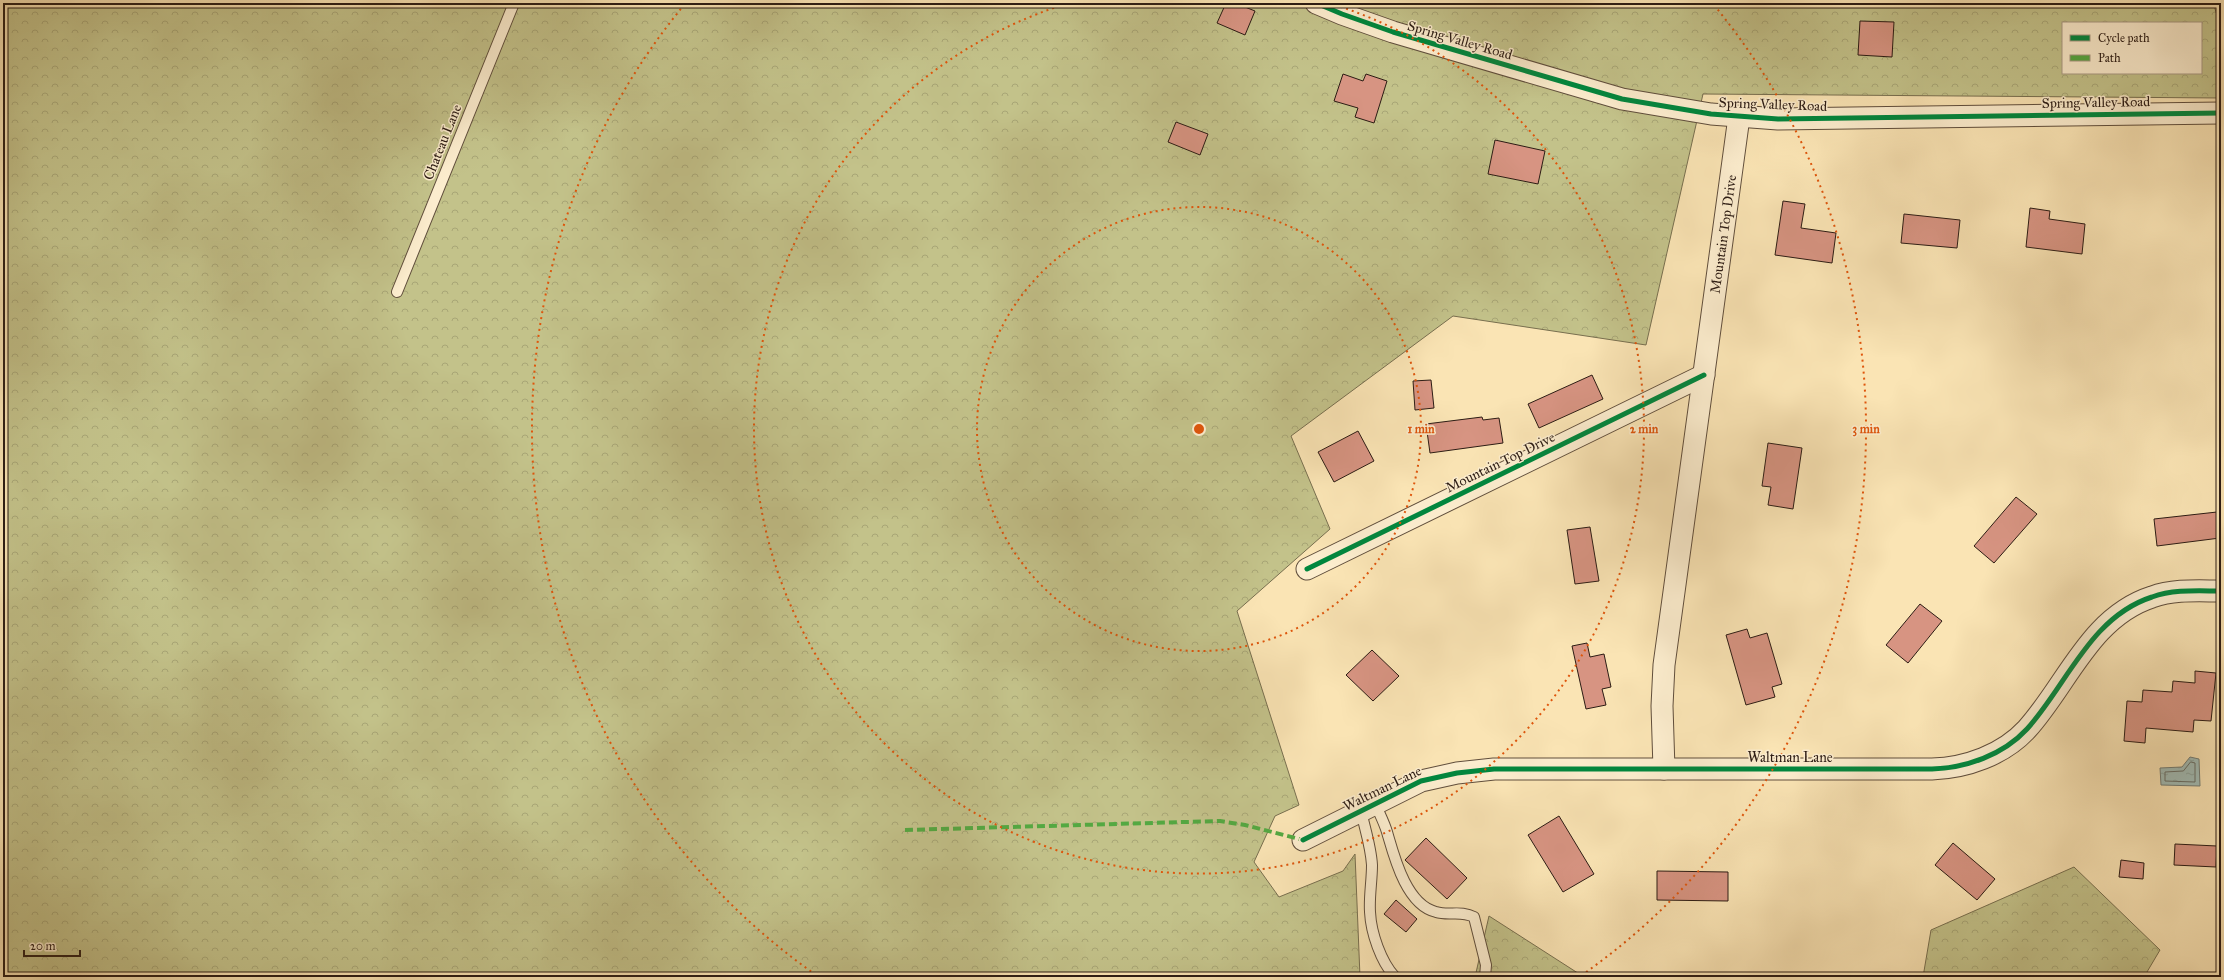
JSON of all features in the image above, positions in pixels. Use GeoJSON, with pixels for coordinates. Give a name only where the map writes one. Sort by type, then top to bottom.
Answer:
{"type":"FeatureCollection","features":[{"type":"Feature","properties":{"kind":"street","name":"Spring Valley Road"},"geometry":{"type":"LineString","coordinates":[[1316,3],[1393,32],[1622,99],[1739,117],[1778,119],[2221,113]]}},
{"type":"Feature","properties":{"kind":"street","name":"Mountain Top Drive"},"geometry":{"type":"LineString","coordinates":[[1664,769],[1662,706],[1664,671],[1739,117]]}},
{"type":"Feature","properties":{"kind":"street","name":"Mountain Top Drive"},"geometry":{"type":"LineString","coordinates":[[1307,569],[1704,375]]}},
{"type":"Feature","properties":{"kind":"street","name":"Waltman Lane"},"geometry":{"type":"LineString","coordinates":[[1303,840],[1421,781],[1457,772],[1494,769],[1932,769],[1957,766],[1981,760],[2001,749],[2026,730],[2085,649],[2119,614],[2144,600],[2162,594],[2185,591],[2221,591]]}},
{"type":"Feature","properties":{"kind":"lane","name":"Chateau Lane"},"geometry":{"type":"LineString","coordinates":[[398,292],[514,3]]}},
{"type":"Feature","properties":{"kind":"lane"},"geometry":{"type":"LineString","coordinates":[[1368,807],[1372,866],[1370,913],[1373,928],[1386,967],[1395,977]]}},
{"type":"Feature","properties":{"kind":"lane"},"geometry":{"type":"LineString","coordinates":[[1368,807],[1387,831],[1394,861],[1410,891],[1422,904],[1435,912],[1466,913],[1474,917],[1486,966],[1486,977]]}},
{"type":"Feature","properties":{"kind":"green space"},"geometry":{"type":"Polygon","coordinates":[[[3,3],[2213,3],[2221,27],[2221,98],[1703,94],[1646,345],[1453,316],[1291,436],[1330,529],[1237,611],[1299,805],[1275,816],[1254,862],[1279,897],[1343,871],[1355,854],[1360,977],[3,977],[3,3]]]}},
{"type":"Feature","properties":{"kind":"green space"},"geometry":{"type":"Polygon","coordinates":[[[2074,867],[2160,950],[2144,977],[1923,977],[1931,930],[2074,867]]]}},
{"type":"Feature","properties":{"kind":"green space"},"geometry":{"type":"Polygon","coordinates":[[[1489,916],[1584,977],[1475,977],[1489,916]]]}},
{"type":"Feature","properties":{"kind":"water"},"geometry":{"type":"Polygon","coordinates":[[[2190,757],[2199,759],[2200,786],[2161,785],[2160,768],[2182,767],[2190,757]]]}},
{"type":"Feature","properties":{"kind":"building"},"geometry":{"type":"Polygon","coordinates":[[[1226,3],[1235,3],[1255,11],[1245,35],[1217,23],[1226,3]]]}},
{"type":"Feature","properties":{"kind":"building"},"geometry":{"type":"Polygon","coordinates":[[[1860,21],[1894,22],[1892,57],[1858,55],[1860,21]]]}},
{"type":"Feature","properties":{"kind":"building"},"geometry":{"type":"Polygon","coordinates":[[[1343,74],[1363,81],[1366,74],[1387,81],[1374,123],[1355,117],[1358,108],[1334,101],[1343,74]]]}},
{"type":"Feature","properties":{"kind":"building"},"geometry":{"type":"Polygon","coordinates":[[[1176,122],[1208,134],[1200,155],[1168,142],[1176,122]]]}},
{"type":"Feature","properties":{"kind":"building"},"geometry":{"type":"Polygon","coordinates":[[[1495,140],[1545,151],[1538,184],[1488,174],[1495,140]]]}},
{"type":"Feature","properties":{"kind":"building"},"geometry":{"type":"Polygon","coordinates":[[[1783,201],[1805,204],[1801,228],[1836,233],[1832,263],[1775,255],[1783,201]]]}},
{"type":"Feature","properties":{"kind":"building"},"geometry":{"type":"Polygon","coordinates":[[[2030,208],[2050,211],[2049,219],[2085,224],[2082,254],[2026,247],[2030,208]]]}},
{"type":"Feature","properties":{"kind":"building"},"geometry":{"type":"Polygon","coordinates":[[[1904,214],[1960,220],[1957,248],[1901,243],[1904,214]]]}},
{"type":"Feature","properties":{"kind":"building"},"geometry":{"type":"Polygon","coordinates":[[[1592,375],[1603,399],[1539,428],[1528,404],[1592,375]]]}},
{"type":"Feature","properties":{"kind":"building"},"geometry":{"type":"Polygon","coordinates":[[[1431,380],[1434,408],[1415,410],[1413,381],[1431,380]]]}},
{"type":"Feature","properties":{"kind":"building"},"geometry":{"type":"Polygon","coordinates":[[[1482,417],[1483,420],[1499,418],[1503,443],[1430,453],[1426,424],[1482,417]]]}},
{"type":"Feature","properties":{"kind":"building"},"geometry":{"type":"Polygon","coordinates":[[[1358,431],[1374,461],[1334,482],[1318,452],[1358,431]]]}},
{"type":"Feature","properties":{"kind":"building"},"geometry":{"type":"Polygon","coordinates":[[[1768,443],[1802,448],[1793,509],[1768,505],[1771,487],[1762,486],[1768,443]]]}},
{"type":"Feature","properties":{"kind":"building"},"geometry":{"type":"Polygon","coordinates":[[[2016,497],[2037,514],[1994,563],[1974,546],[2016,497]]]}},
{"type":"Feature","properties":{"kind":"building"},"geometry":{"type":"Polygon","coordinates":[[[2217,512],[2220,538],[2157,546],[2154,519],[2217,512]]]}},
{"type":"Feature","properties":{"kind":"building"},"geometry":{"type":"Polygon","coordinates":[[[1590,527],[1599,581],[1575,584],[1567,530],[1590,527]]]}},
{"type":"Feature","properties":{"kind":"building"},"geometry":{"type":"Polygon","coordinates":[[[1920,604],[1942,621],[1908,663],[1886,645],[1920,604]]]}},
{"type":"Feature","properties":{"kind":"building"},"geometry":{"type":"Polygon","coordinates":[[[1747,629],[1750,638],[1767,633],[1782,684],[1772,687],[1775,697],[1746,705],[1726,635],[1747,629]]]}},
{"type":"Feature","properties":{"kind":"building"},"geometry":{"type":"Polygon","coordinates":[[[1587,643],[1590,657],[1604,654],[1611,687],[1602,689],[1606,705],[1586,709],[1572,646],[1587,643]]]}},
{"type":"Feature","properties":{"kind":"building"},"geometry":{"type":"Polygon","coordinates":[[[1372,650],[1399,676],[1373,701],[1346,675],[1372,650]]]}},
{"type":"Feature","properties":{"kind":"building"},"geometry":{"type":"Polygon","coordinates":[[[2195,671],[2216,673],[2211,721],[2194,720],[2193,732],[2146,728],[2145,743],[2124,741],[2127,701],[2142,702],[2143,690],[2172,692],[2173,681],[2195,683],[2195,671]]]}},
{"type":"Feature","properties":{"kind":"building"},"geometry":{"type":"Polygon","coordinates":[[[1559,816],[1594,874],[1563,892],[1528,835],[1559,816]]]}},
{"type":"Feature","properties":{"kind":"building"},"geometry":{"type":"Polygon","coordinates":[[[1426,838],[1467,878],[1447,899],[1405,860],[1426,838]]]}},
{"type":"Feature","properties":{"kind":"building"},"geometry":{"type":"Polygon","coordinates":[[[1953,843],[1995,879],[1977,900],[1935,865],[1953,843]]]}},
{"type":"Feature","properties":{"kind":"building"},"geometry":{"type":"Polygon","coordinates":[[[2175,844],[2217,846],[2216,867],[2174,865],[2175,844]]]}},
{"type":"Feature","properties":{"kind":"building"},"geometry":{"type":"Polygon","coordinates":[[[2121,860],[2144,863],[2143,879],[2119,877],[2121,860]]]}},
{"type":"Feature","properties":{"kind":"building"},"geometry":{"type":"Polygon","coordinates":[[[1657,871],[1728,872],[1728,901],[1657,900],[1657,871]]]}},
{"type":"Feature","properties":{"kind":"building"},"geometry":{"type":"Polygon","coordinates":[[[1396,900],[1417,919],[1406,932],[1384,914],[1396,900]]]}},
{"type":"Feature","properties":{"kind":"marked path"},"geometry":{"type":"LineString","coordinates":[[905,830],[1220,821],[1245,825],[1303,840]]}},
{"type":"Feature","properties":{"kind":"cycle path"},"geometry":{"type":"LineString","coordinates":[[1316,3],[1393,32],[1622,99],[1711,114],[1778,119],[2221,113]]}},
{"type":"Feature","properties":{"kind":"cycle path"},"geometry":{"type":"LineString","coordinates":[[1307,569],[1704,375]]}},
{"type":"Feature","properties":{"kind":"cycle path"},"geometry":{"type":"LineString","coordinates":[[1303,840],[1421,781],[1457,773],[1494,769],[1932,769],[1971,763],[1995,753],[2007,746],[2027,729],[2041,712],[2081,654],[2096,636],[2112,620],[2130,607],[2160,594],[2186,591],[2221,591]]}}]}
